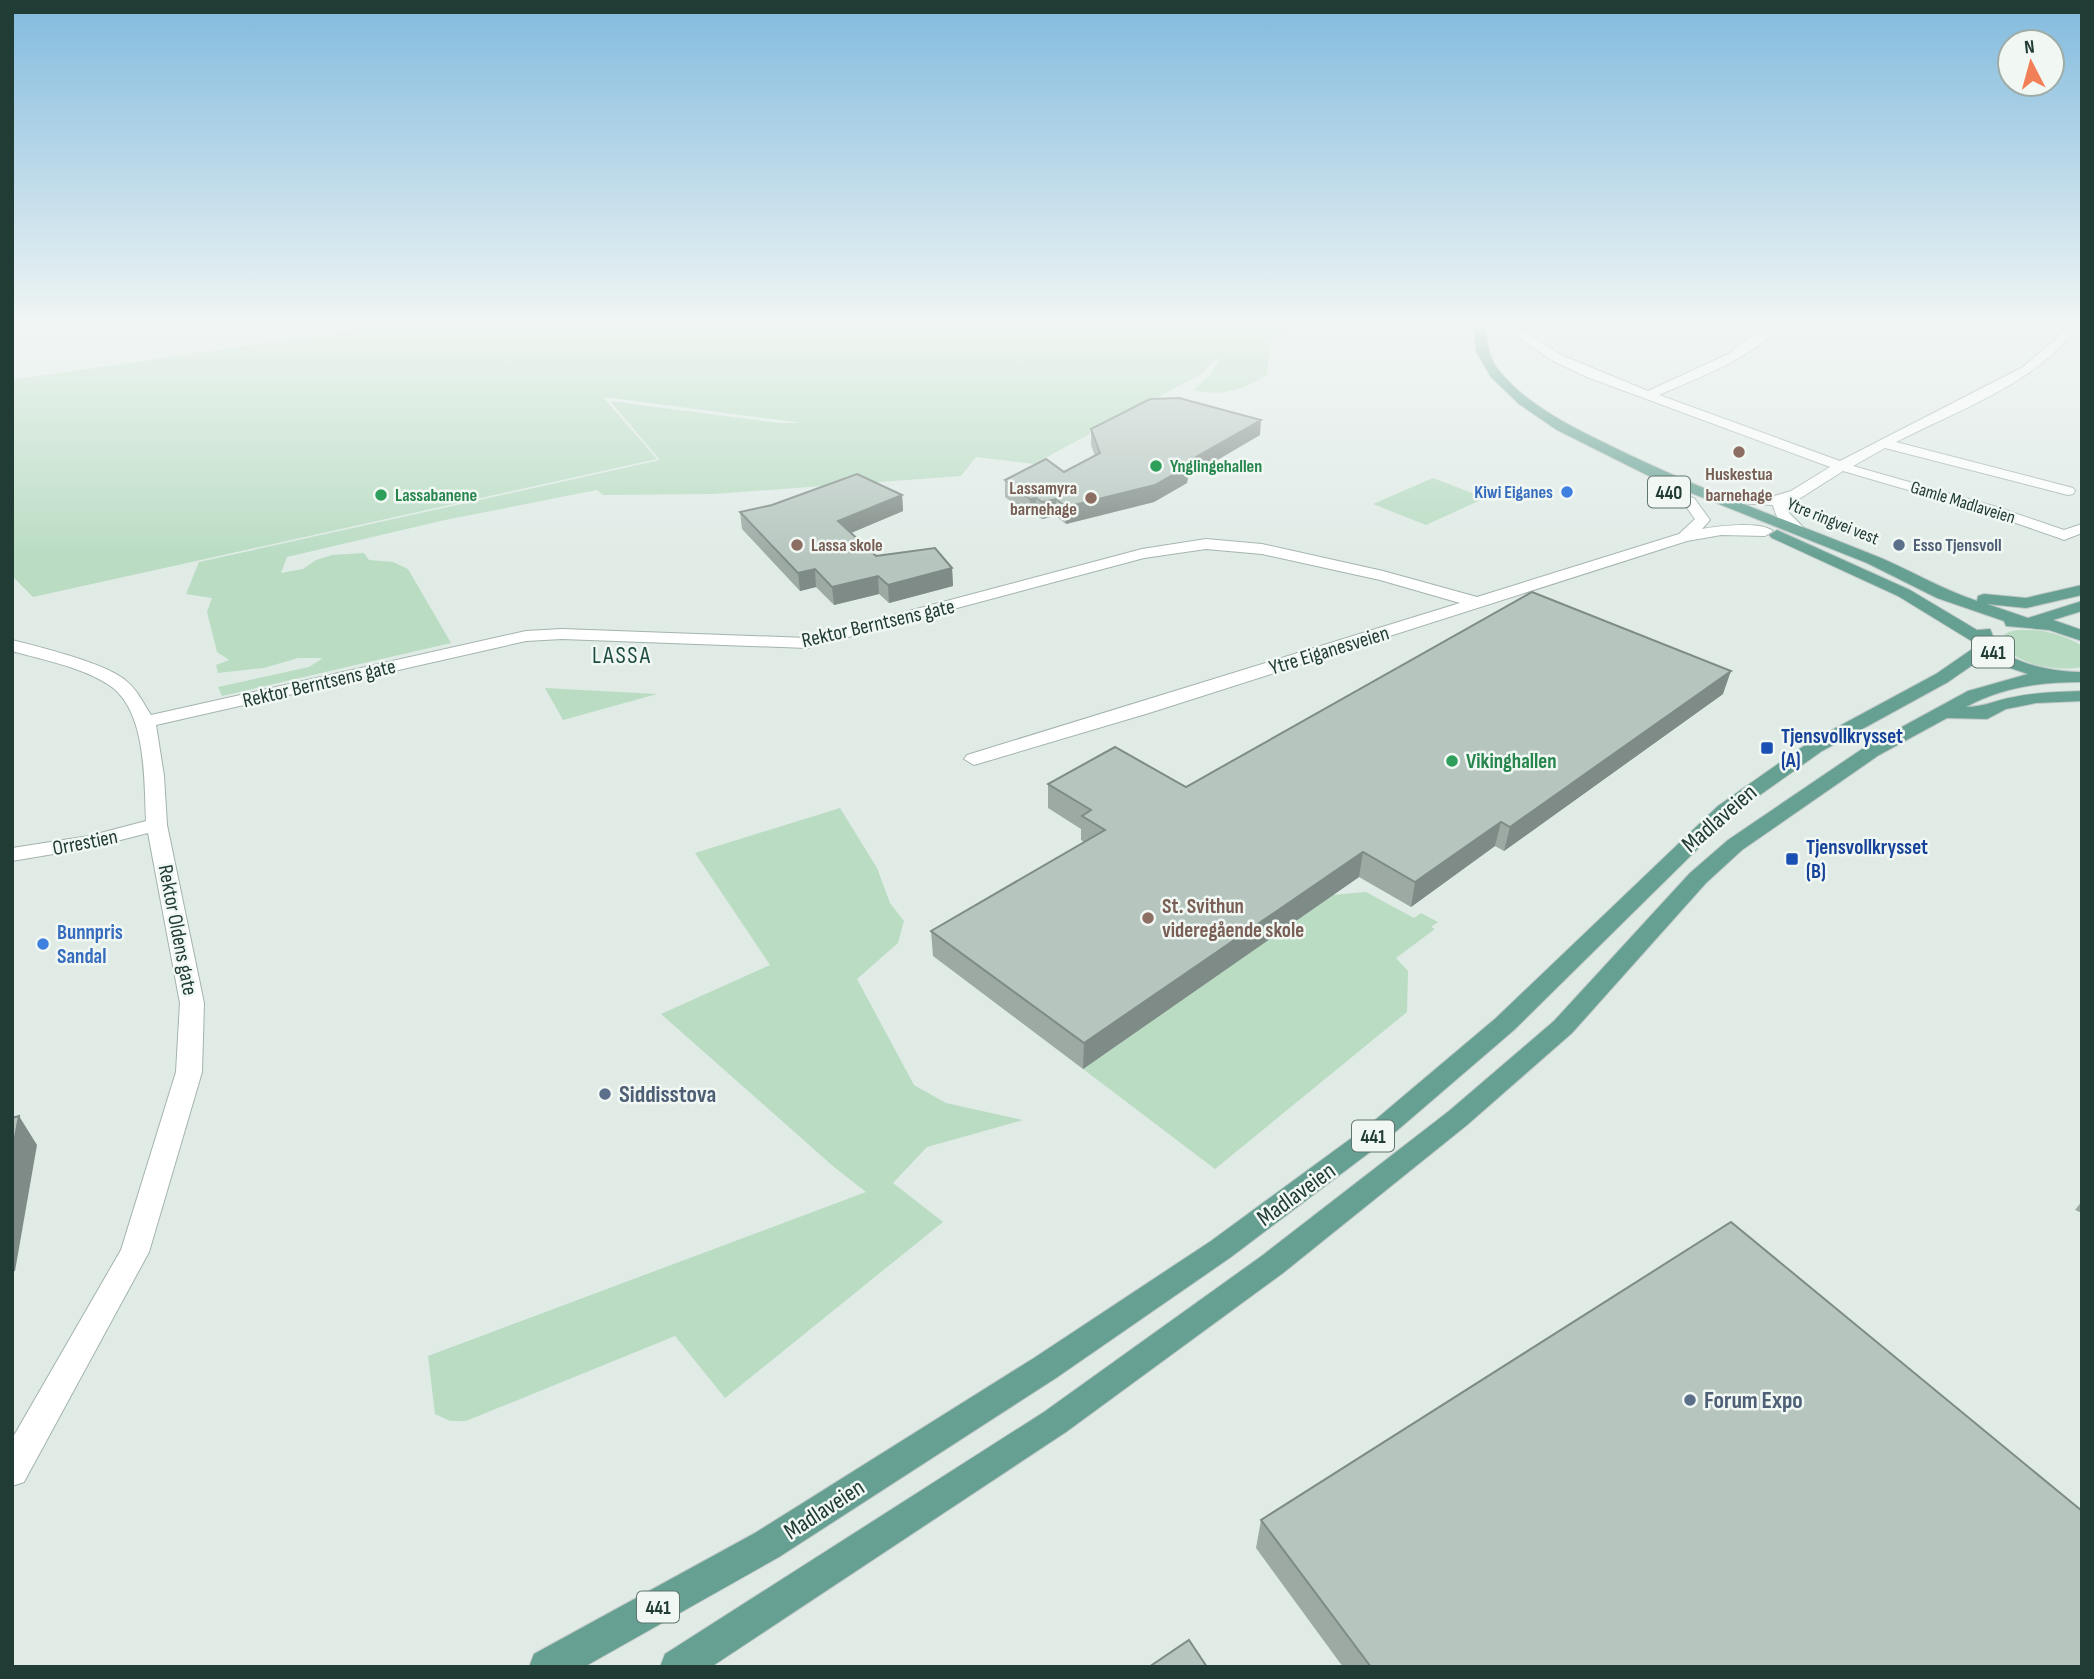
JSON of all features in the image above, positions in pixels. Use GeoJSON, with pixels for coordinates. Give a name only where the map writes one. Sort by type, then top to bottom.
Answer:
{"type":"FeatureCollection","features":[{"type":"Feature","properties":{"kind":"main road","name":"Ytre ringvei vest"},"geometry":{"type":"LineString","coordinates":[[1513,402],[1576,448],[1689,501],[1765,531],[1904,593],[1985,644]]}},
{"type":"Feature","properties":{"kind":"main road","name":"Ytre ringvei vest"},"geometry":{"type":"LineString","coordinates":[[1525,402],[1596,445],[1656,474],[1873,559],[1943,595],[2028,622]]}},
{"type":"Feature","properties":{"kind":"main road"},"geometry":{"type":"LineString","coordinates":[[1873,559],[1958,592],[2001,602],[2040,602],[2082,590]]}},
{"type":"Feature","properties":{"kind":"main road","name":"441"},"geometry":{"type":"LineString","coordinates":[[2078,681],[2024,668],[2006,660],[1985,644],[1986,629],[1996,624],[2028,622],[2082,606]]}},
{"type":"Feature","properties":{"kind":"main road","name":"441"},"geometry":{"type":"LineString","coordinates":[[2028,622],[2082,636]]}},
{"type":"Feature","properties":{"kind":"main road","name":"Madlaveien"},"geometry":{"type":"LineString","coordinates":[[547,1667],[767,1545],[1045,1367],[1222,1249],[1377,1133],[1449,1074],[1505,1024],[1708,824],[1744,794],[1829,738],[1979,654],[1985,644]]}},
{"type":"Feature","properties":{"kind":"main road","name":"Madlaveien"},"geometry":{"type":"LineString","coordinates":[[678,1667],[1055,1422],[1273,1264],[1458,1118],[1563,1027],[1698,878],[1735,845],[1834,775],[1941,712],[1987,713],[2000,705],[2036,698],[2078,681]]}},
{"type":"Feature","properties":{"kind":"street","name":"Gamle Madlaveien"},"geometry":{"type":"LineString","coordinates":[[1668,402],[1843,467],[1992,510],[2064,535],[2082,528]]}},
{"type":"Feature","properties":{"kind":"street"},"geometry":{"type":"LineString","coordinates":[[1795,527],[1782,514],[1780,505],[1795,494],[1966,402]]}},
{"type":"Feature","properties":{"kind":"street"},"geometry":{"type":"LineString","coordinates":[[1887,444],[1977,470],[2067,491]]}},
{"type":"Feature","properties":{"kind":"street"},"geometry":{"type":"LineString","coordinates":[[1717,498],[1772,501],[1795,494]]}},
{"type":"Feature","properties":{"kind":"street"},"geometry":{"type":"LineString","coordinates":[[1684,537],[1703,520],[1689,501]]}},
{"type":"Feature","properties":{"kind":"street","name":"Ytre Eiganesveien"},"geometry":{"type":"LineString","coordinates":[[974,759],[1684,537],[1721,530],[1765,531]]}},
{"type":"Feature","properties":{"kind":"street","name":"Rektor Berntsens gate"},"geometry":{"type":"LineString","coordinates":[[146,722],[526,636],[562,634],[807,643],[1047,582],[1142,554],[1190,545],[1223,544],[1262,549],[1358,570],[1479,603]]}},
{"type":"Feature","properties":{"kind":"street","name":"Rektor Oldens gate"},"geometry":{"type":"LineString","coordinates":[[12,645],[95,671],[116,681],[126,690],[146,722],[154,776],[156,825],[192,1003],[189,1072],[135,1252],[12,1471]]}},
{"type":"Feature","properties":{"kind":"street","name":"Orrestien"},"geometry":{"type":"LineString","coordinates":[[12,855],[89,842],[156,825]]}},
{"type":"Feature","properties":{"kind":"green space"},"geometry":{"type":"Polygon","coordinates":[[[12,402],[608,402],[657,459],[33,597],[12,576],[12,402]]]}},
{"type":"Feature","properties":{"kind":"green space"},"geometry":{"type":"Polygon","coordinates":[[[611,402],[780,423],[802,423],[644,402],[1148,402],[1034,464],[976,457],[961,476],[713,494],[603,495],[597,490],[445,520],[287,557],[281,573],[303,569],[316,560],[332,555],[364,553],[369,560],[393,562],[408,569],[451,643],[222,696],[218,687],[309,667],[323,658],[298,658],[264,668],[218,673],[216,665],[229,660],[217,652],[207,612],[212,598],[186,594],[199,562],[660,460],[611,402]]]}},
{"type":"Feature","properties":{"kind":"green space"},"geometry":{"type":"Polygon","coordinates":[[[1433,478],[1485,498],[1426,525],[1373,504],[1433,478]]]}},
{"type":"Feature","properties":{"kind":"green space"},"geometry":{"type":"Polygon","coordinates":[[[2019,630],[2052,633],[2082,646],[2082,667],[2049,667],[2015,656],[2001,641],[2008,632],[2019,630]]]}},
{"type":"Feature","properties":{"kind":"green space"},"geometry":{"type":"Polygon","coordinates":[[[545,688],[657,694],[563,720],[545,688]]]}},
{"type":"Feature","properties":{"kind":"green space"},"geometry":{"type":"Polygon","coordinates":[[[840,808],[877,868],[890,903],[904,921],[898,943],[857,979],[914,1085],[946,1103],[1023,1120],[927,1147],[893,1183],[943,1222],[725,1398],[675,1336],[466,1421],[450,1421],[435,1414],[428,1356],[866,1192],[834,1167],[661,1014],[770,965],[695,853],[840,808]]]}},
{"type":"Feature","properties":{"kind":"green space"},"geometry":{"type":"Polygon","coordinates":[[[1366,892],[1414,918],[1421,913],[1438,922],[1431,927],[1435,929],[1396,958],[1408,971],[1407,1012],[1215,1169],[1083,1069],[1332,895],[1366,892]]]}},
{"type":"Feature","properties":{"kind":"building","name":"Ynglingehallen"},"geometry":{"type":"Polygon","coordinates":[[[1143,402],[1195,402],[1261,420],[1182,465],[1188,466],[1155,485],[1066,507],[1056,499],[1042,502],[1036,498],[1030,499],[1005,480],[1046,459],[1064,472],[1100,453],[1091,429],[1143,402]]]}},
{"type":"Feature","properties":{"kind":"building"},"geometry":{"type":"Polygon","coordinates":[[[857,474],[902,495],[838,521],[876,556],[935,548],[952,568],[888,585],[878,576],[832,587],[815,569],[798,573],[740,512],[772,505],[857,474]]]}},
{"type":"Feature","properties":{"kind":"building"},"geometry":{"type":"Polygon","coordinates":[[[1532,592],[1731,671],[1510,827],[1501,822],[1415,882],[1363,852],[1084,1043],[931,931],[1105,830],[1082,816],[1091,810],[1048,784],[1115,747],[1186,787],[1532,592]]]}},
{"type":"Feature","properties":{"kind":"building"},"geometry":{"type":"Polygon","coordinates":[[[19,1116],[12,1153],[12,1118],[19,1116]]]}},
{"type":"Feature","properties":{"kind":"building","name":"Forum Expo"},"geometry":{"type":"Polygon","coordinates":[[[1731,1222],[2082,1511],[2082,1667],[1371,1667],[1261,1520],[1731,1222]]]}},
{"type":"Feature","properties":{"kind":"building"},"geometry":{"type":"Polygon","coordinates":[[[1189,1640],[1207,1667],[1149,1667],[1189,1640]]]}},
{"type":"Feature","properties":{"kind":"place","name":"Huskestua barnehage"},"geometry":{"type":"Point","coordinates":[1739,452]}},
{"type":"Feature","properties":{"kind":"place","name":"Ynglingehallen"},"geometry":{"type":"Point","coordinates":[1156,466]}},
{"type":"Feature","properties":{"kind":"place","name":"Kiwi Eiganes"},"geometry":{"type":"Point","coordinates":[1567,492]}},
{"type":"Feature","properties":{"kind":"place","name":"Lassabanene"},"geometry":{"type":"Point","coordinates":[381,495]}},
{"type":"Feature","properties":{"kind":"place","name":"Lassamyra barnehage"},"geometry":{"type":"Point","coordinates":[1091,498]}},
{"type":"Feature","properties":{"kind":"place","name":"Lassa skole"},"geometry":{"type":"Point","coordinates":[797,545]}},
{"type":"Feature","properties":{"kind":"place","name":"Esso Tjensvoll"},"geometry":{"type":"Point","coordinates":[1899,545]}},
{"type":"Feature","properties":{"kind":"place","name":"Tjensvollkrysset (A)"},"geometry":{"type":"Point","coordinates":[1767,748]}},
{"type":"Feature","properties":{"kind":"place","name":"Vikinghallen"},"geometry":{"type":"Point","coordinates":[1452,761]}},
{"type":"Feature","properties":{"kind":"place","name":"Tjensvollkrysset (B)"},"geometry":{"type":"Point","coordinates":[1792,859]}},
{"type":"Feature","properties":{"kind":"place","name":"St. Svithun videregående skole"},"geometry":{"type":"Point","coordinates":[1148,918]}},
{"type":"Feature","properties":{"kind":"place","name":"Bunnpris Sandal"},"geometry":{"type":"Point","coordinates":[43,944]}},
{"type":"Feature","properties":{"kind":"place","name":"Siddisstova"},"geometry":{"type":"Point","coordinates":[605,1094]}},
{"type":"Feature","properties":{"kind":"place","name":"Forum Expo"},"geometry":{"type":"Point","coordinates":[1690,1400]}},
{"type":"Feature","properties":{"kind":"district","name":"LASSA"},"geometry":{"type":"Point","coordinates":[622,655]}}]}
